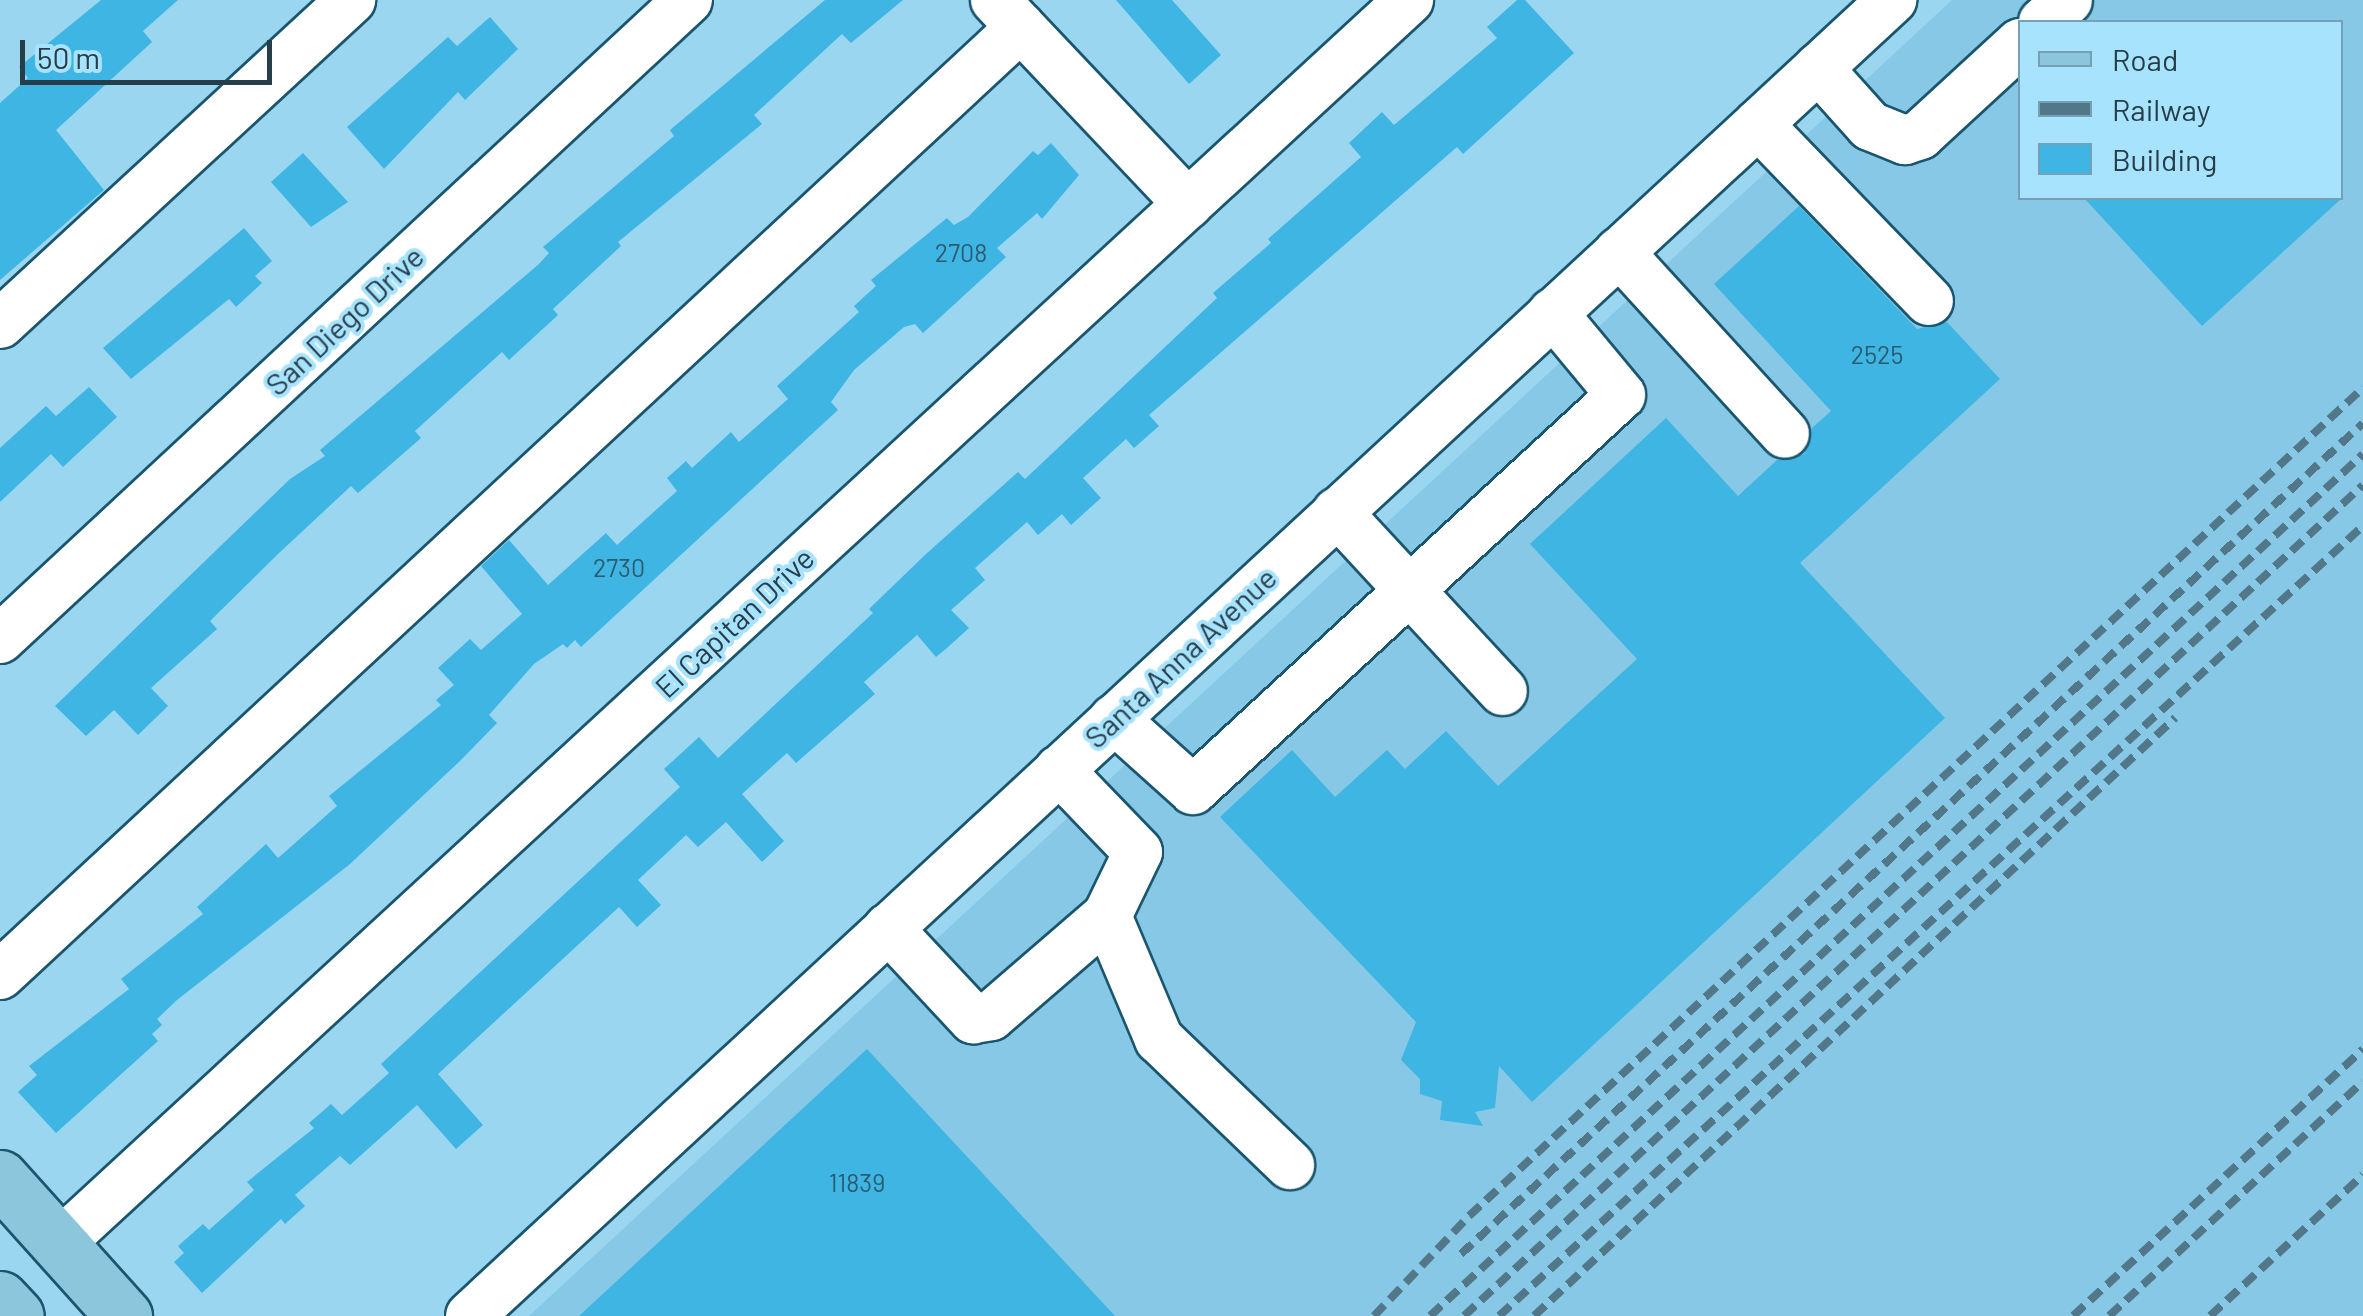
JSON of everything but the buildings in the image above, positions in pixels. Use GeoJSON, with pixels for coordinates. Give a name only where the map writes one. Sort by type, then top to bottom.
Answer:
{"type":"FeatureCollection","features":[{"type":"Feature","properties":{"kind":"main road"},"geometry":{"type":"LineString","coordinates":[[0,1178],[124,1316]]}},
{"type":"Feature","properties":{"kind":"main road"},"geometry":{"type":"LineString","coordinates":[[0,1298],[16,1316]]}},
{"type":"Feature","properties":{"kind":"street"},"geometry":{"type":"LineString","coordinates":[[0,324],[351,0]]}},
{"type":"Feature","properties":{"kind":"street","name":"San Diego Drive"},"geometry":{"type":"LineString","coordinates":[[0,639],[688,0]]}},
{"type":"Feature","properties":{"kind":"street","name":"El Capitan Drive"},"geometry":{"type":"LineString","coordinates":[[59,1244],[1409,0]]}},
{"type":"Feature","properties":{"kind":"street","name":"Santa Anna Avenue"},"geometry":{"type":"LineString","coordinates":[[470,1316],[1892,0]]}},
{"type":"Feature","properties":{"kind":"street"},"geometry":{"type":"LineString","coordinates":[[2045,20],[2068,0]]}},
{"type":"Feature","properties":{"kind":"street"},"geometry":{"type":"LineString","coordinates":[[0,975],[1008,13],[1188,204]]}},
{"type":"Feature","properties":{"kind":"street"},"geometry":{"type":"LineString","coordinates":[[1818,68],[1870,126],[1905,140],[1920,135],[2018,45]]}},
{"type":"Feature","properties":{"kind":"street"},"geometry":{"type":"LineString","coordinates":[[1758,124],[1929,301]]}},
{"type":"Feature","properties":{"kind":"street"},"geometry":{"type":"LineString","coordinates":[[1619,252],[1785,434]]}},
{"type":"Feature","properties":{"kind":"street"},"geometry":{"type":"LineString","coordinates":[[1114,719],[1193,790],[1621,395],[1553,313]]}},
{"type":"Feature","properties":{"kind":"street"},"geometry":{"type":"LineString","coordinates":[[1338,512],[1412,588],[1502,691]]}},
{"type":"Feature","properties":{"kind":"street"},"geometry":{"type":"LineString","coordinates":[[888,928],[972,1018],[991,1016],[1107,916],[1138,852],[1059,770]]}},
{"type":"Feature","properties":{"kind":"street"},"geometry":{"type":"LineString","coordinates":[[1107,916],[1159,1040],[1290,1164]]}},
{"type":"Feature","properties":{"kind":"shaded area"},"geometry":{"type":"Polygon","coordinates":[[[1952,0],[2363,0],[2363,1316],[529,1316],[1952,0]]]}},
{"type":"Feature","properties":{"kind":"railway"},"geometry":{"type":"LineString","coordinates":[[1374,1316],[1469,1216],[2363,388]]}},
{"type":"Feature","properties":{"kind":"railway"},"geometry":{"type":"LineString","coordinates":[[1461,1254],[2363,423]]}},
{"type":"Feature","properties":{"kind":"railway"},"geometry":{"type":"LineString","coordinates":[[1430,1316],[2363,454]]}},
{"type":"Feature","properties":{"kind":"railway"},"geometry":{"type":"LineString","coordinates":[[1464,1316],[2363,485]]}},
{"type":"Feature","properties":{"kind":"railway"},"geometry":{"type":"LineString","coordinates":[[1499,1316],[2363,526]]}},
{"type":"Feature","properties":{"kind":"railway"},"geometry":{"type":"LineString","coordinates":[[1534,1316],[2175,718]]}},
{"type":"Feature","properties":{"kind":"railway"},"geometry":{"type":"LineString","coordinates":[[2073,1316],[2363,1049]]}},
{"type":"Feature","properties":{"kind":"railway"},"geometry":{"type":"LineString","coordinates":[[2109,1316],[2363,1082]]}},
{"type":"Feature","properties":{"kind":"railway"},"geometry":{"type":"LineString","coordinates":[[2210,1316],[2363,1175]]}}]}
